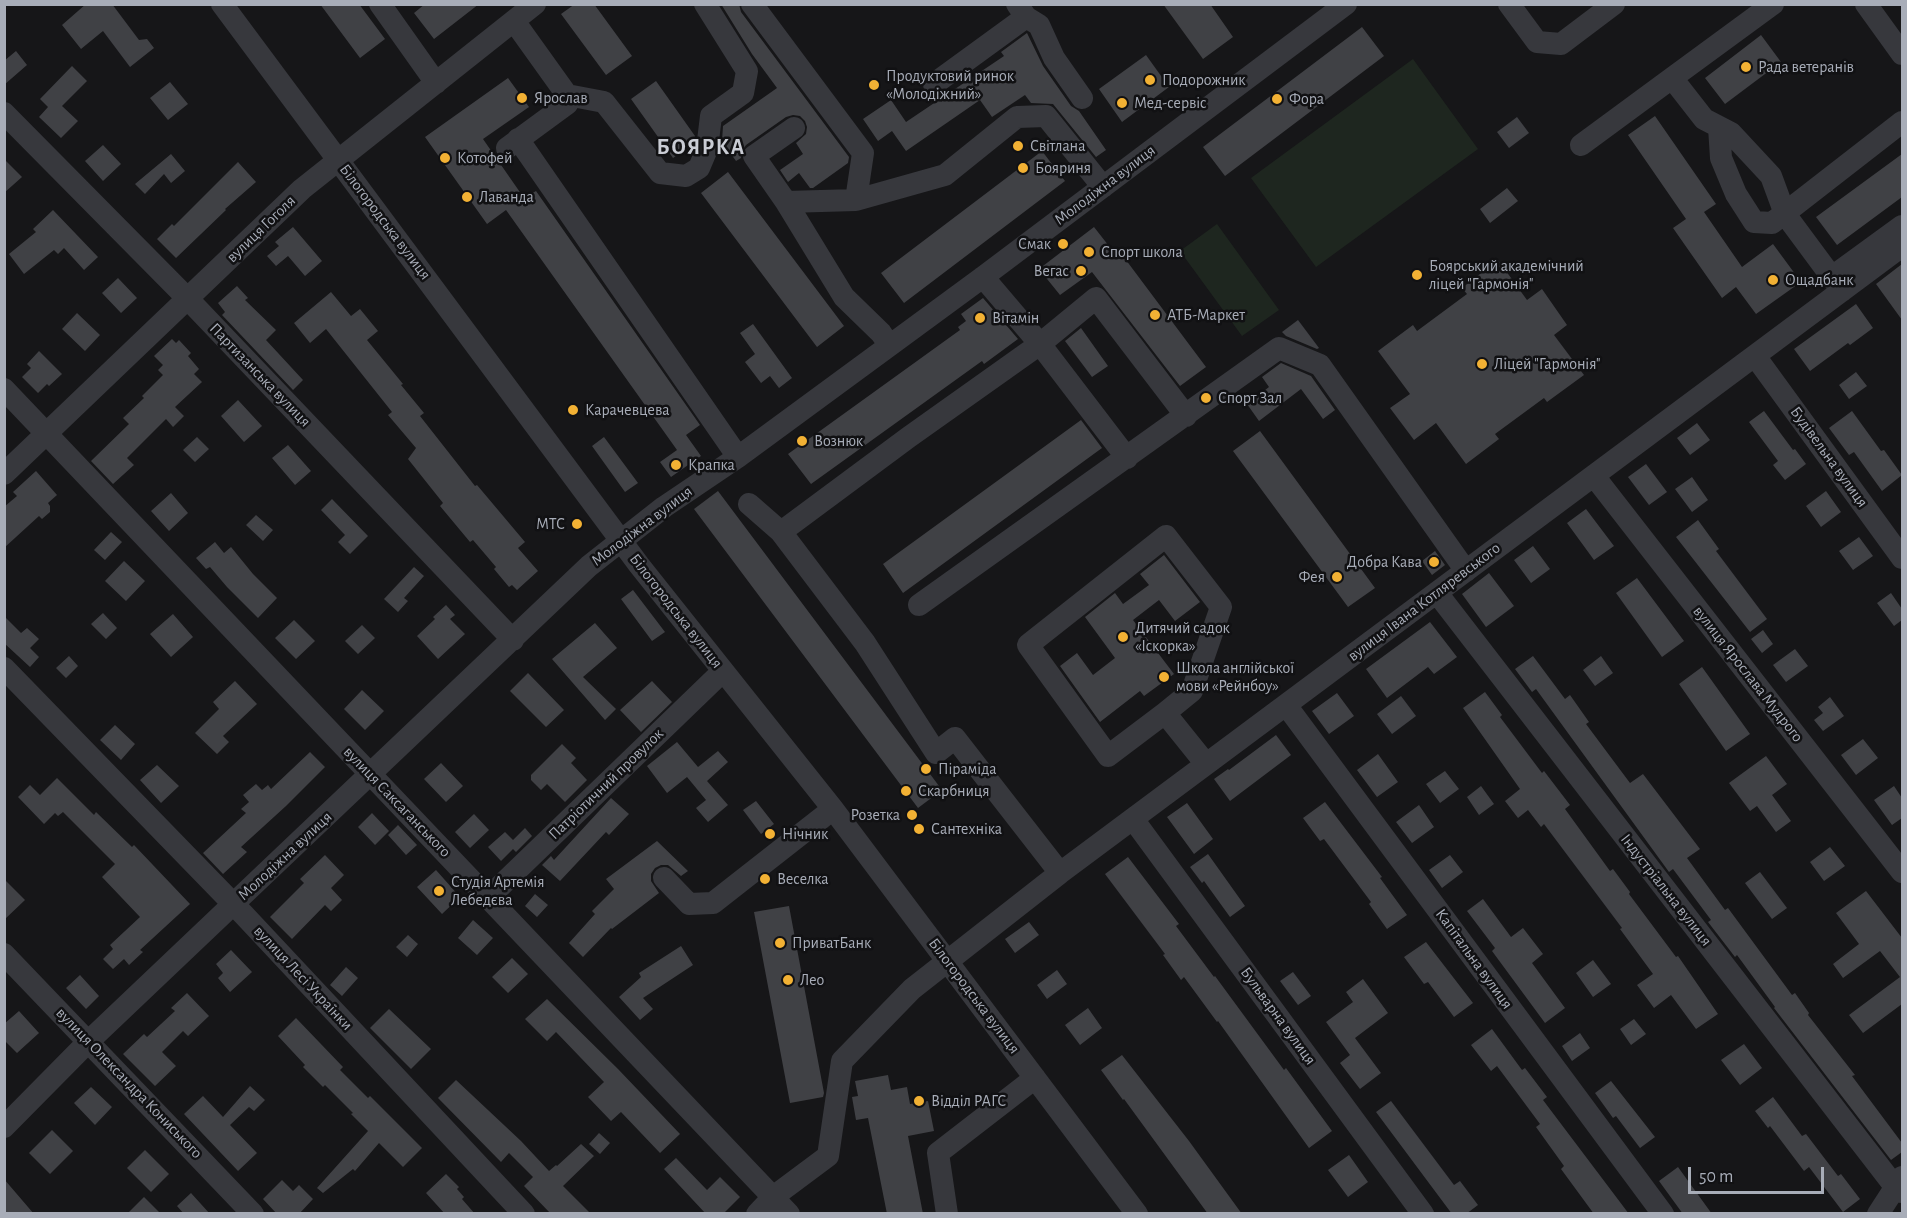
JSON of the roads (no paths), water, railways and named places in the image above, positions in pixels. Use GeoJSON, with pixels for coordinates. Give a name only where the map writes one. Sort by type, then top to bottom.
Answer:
{"type":"FeatureCollection","features":[{"type":"Feature","properties":{"kind":"street","name":"Білогородська вулиця"},"geometry":{"type":"LineString","coordinates":[[222,4],[622,542],[833,809],[1137,1214]]}},
{"type":"Feature","properties":{"kind":"street"},"geometry":{"type":"LineString","coordinates":[[380,4],[436,83]]}},
{"type":"Feature","properties":{"kind":"street"},"geometry":{"type":"LineString","coordinates":[[567,95],[604,102],[660,173],[686,176],[699,168],[707,149],[711,116],[743,93],[747,71],[705,4]]}},
{"type":"Feature","properties":{"kind":"street"},"geometry":{"type":"LineString","coordinates":[[752,4],[863,153],[856,200]]}},
{"type":"Feature","properties":{"kind":"street","name":"Молодіжна вулиця"},"geometry":{"type":"LineString","coordinates":[[4,1127],[89,1041],[589,567],[664,507],[738,457],[983,277],[1346,4]]}},
{"type":"Feature","properties":{"kind":"street"},"geometry":{"type":"LineString","coordinates":[[1509,4],[1537,42],[1561,44],[1614,4]]}},
{"type":"Feature","properties":{"kind":"street"},"geometry":{"type":"LineString","coordinates":[[1581,145],[1773,4]]}},
{"type":"Feature","properties":{"kind":"street"},"geometry":{"type":"LineString","coordinates":[[1866,4],[1902,54]]}},
{"type":"Feature","properties":{"kind":"street","name":"вулиця Гоголя"},"geometry":{"type":"LineString","coordinates":[[4,474],[302,189],[526,10]]}},
{"type":"Feature","properties":{"kind":"street"},"geometry":{"type":"LineString","coordinates":[[526,10],[567,95],[567,104],[513,143],[738,457]]}},
{"type":"Feature","properties":{"kind":"street"},"geometry":{"type":"LineString","coordinates":[[934,84],[1021,11],[1039,25],[1054,58],[1082,98]]}},
{"type":"Feature","properties":{"kind":"street"},"geometry":{"type":"LineString","coordinates":[[1672,78],[1704,119],[1731,133],[1771,176],[1785,214],[1837,284],[1902,226]]}},
{"type":"Feature","properties":{"kind":"street","name":"Партизанська вулиця"},"geometry":{"type":"LineString","coordinates":[[4,113],[188,299],[513,640]]}},
{"type":"Feature","properties":{"kind":"street"},"geometry":{"type":"LineString","coordinates":[[786,202],[856,200],[945,175],[1017,117],[1046,116],[1103,187]]}},
{"type":"Feature","properties":{"kind":"street"},"geometry":{"type":"LineString","coordinates":[[1719,127],[1721,158],[1736,194],[1754,222],[1772,223],[1902,122]]}},
{"type":"Feature","properties":{"kind":"street"},"geometry":{"type":"LineString","coordinates":[[794,128],[754,156],[786,202],[844,297],[881,333],[889,345]]}},
{"type":"Feature","properties":{"kind":"street","name":"вулиця Івана Котляревського"},"geometry":{"type":"LineString","coordinates":[[757,1214],[773,1197],[828,1156],[842,1061],[912,989],[1060,873],[1755,356],[1837,284],[1902,246]]}},
{"type":"Feature","properties":{"kind":"street"},"geometry":{"type":"LineString","coordinates":[[983,277],[1040,344],[1127,458]]}},
{"type":"Feature","properties":{"kind":"street"},"geometry":{"type":"LineString","coordinates":[[781,532],[1040,344],[1096,298],[1186,416]]}},
{"type":"Feature","properties":{"kind":"street"},"geometry":{"type":"LineString","coordinates":[[919,605],[1280,348],[1320,365],[1466,571]]}},
{"type":"Feature","properties":{"kind":"street","name":"Будівельна вулиця"},"geometry":{"type":"LineString","coordinates":[[1755,356],[1902,558]]}},
{"type":"Feature","properties":{"kind":"street","name":"вулиця Саксаганського"},"geometry":{"type":"LineString","coordinates":[[4,389],[789,1214]]}},
{"type":"Feature","properties":{"kind":"street","name":"вулиця Ярослава Мудрого"},"geometry":{"type":"LineString","coordinates":[[1594,476],[1902,872]]}},
{"type":"Feature","properties":{"kind":"street"},"geometry":{"type":"LineString","coordinates":[[749,504],[781,532],[865,643],[936,753],[955,738],[1060,873]]}},
{"type":"Feature","properties":{"kind":"street"},"geometry":{"type":"LineString","coordinates":[[1166,536],[1221,608],[1192,691],[1165,713],[1108,756],[1028,645],[1166,536]]}},
{"type":"Feature","properties":{"kind":"street","name":"Індустріальна вулиця"},"geometry":{"type":"LineString","coordinates":[[1437,593],[1900,1186]]}},
{"type":"Feature","properties":{"kind":"street","name":"вулиця Лесі Українки"},"geometry":{"type":"LineString","coordinates":[[4,668],[233,904],[524,1214]]}},
{"type":"Feature","properties":{"kind":"street","name":"Патріотичний провулок"},"geometry":{"type":"LineString","coordinates":[[489,897],[723,671]]}},
{"type":"Feature","properties":{"kind":"street","name":"Капітальна вулиця"},"geometry":{"type":"LineString","coordinates":[[1286,705],[1663,1214]]}},
{"type":"Feature","properties":{"kind":"street"},"geometry":{"type":"LineString","coordinates":[[1165,713],[1206,764]]}},
{"type":"Feature","properties":{"kind":"street"},"geometry":{"type":"LineString","coordinates":[[664,878],[689,904],[713,903],[833,809]]}},
{"type":"Feature","properties":{"kind":"street","name":"Бульварна вулиця"},"geometry":{"type":"LineString","coordinates":[[1132,819],[1423,1214]]}},
{"type":"Feature","properties":{"kind":"street","name":"вулиця Олександра Кониського"},"geometry":{"type":"LineString","coordinates":[[4,954],[254,1214]]}},
{"type":"Feature","properties":{"kind":"street"},"geometry":{"type":"LineString","coordinates":[[947,1214],[938,1153],[1035,1078]]}},
{"type":"Feature","properties":{"kind":"street"},"geometry":{"type":"LineString","coordinates":[[1878,1214],[1900,1186]]}},
{"type":"Feature","properties":{"kind":"place","name":"Рада ветеранів"},"geometry":{"type":"Point","coordinates":[1746,67]}},
{"type":"Feature","properties":{"kind":"place","name":"Подорожник"},"geometry":{"type":"Point","coordinates":[1150,80]}},
{"type":"Feature","properties":{"kind":"place","name":"Продуктовий ринок «Молодіжний»"},"geometry":{"type":"Point","coordinates":[874,85]}},
{"type":"Feature","properties":{"kind":"place","name":"Ярослав"},"geometry":{"type":"Point","coordinates":[522,98]}},
{"type":"Feature","properties":{"kind":"place","name":"Фора"},"geometry":{"type":"Point","coordinates":[1277,99]}},
{"type":"Feature","properties":{"kind":"place","name":"Мед-сервіс"},"geometry":{"type":"Point","coordinates":[1122,103]}},
{"type":"Feature","properties":{"kind":"place","name":"Світлана"},"geometry":{"type":"Point","coordinates":[1018,146]}},
{"type":"Feature","properties":{"kind":"place","name":"Котофей"},"geometry":{"type":"Point","coordinates":[445,158]}},
{"type":"Feature","properties":{"kind":"place","name":"Бояриня"},"geometry":{"type":"Point","coordinates":[1023,168]}},
{"type":"Feature","properties":{"kind":"place","name":"Лаванда"},"geometry":{"type":"Point","coordinates":[467,197]}},
{"type":"Feature","properties":{"kind":"place","name":"Смак"},"geometry":{"type":"Point","coordinates":[1063,244]}},
{"type":"Feature","properties":{"kind":"place","name":"Спорт школа"},"geometry":{"type":"Point","coordinates":[1089,252]}},
{"type":"Feature","properties":{"kind":"place","name":"Вегас"},"geometry":{"type":"Point","coordinates":[1081,271]}},
{"type":"Feature","properties":{"kind":"place","name":"Боярський академічний ліцей \"Гармонія\""},"geometry":{"type":"Point","coordinates":[1417,275]}},
{"type":"Feature","properties":{"kind":"place","name":"Ощадбанк"},"geometry":{"type":"Point","coordinates":[1773,280]}},
{"type":"Feature","properties":{"kind":"place","name":"АТБ-Маркет"},"geometry":{"type":"Point","coordinates":[1155,315]}},
{"type":"Feature","properties":{"kind":"place","name":"Вітамін"},"geometry":{"type":"Point","coordinates":[980,318]}},
{"type":"Feature","properties":{"kind":"place","name":"Ліцей \"Гармонія\""},"geometry":{"type":"Point","coordinates":[1482,364]}},
{"type":"Feature","properties":{"kind":"place","name":"Спорт Зал"},"geometry":{"type":"Point","coordinates":[1206,398]}},
{"type":"Feature","properties":{"kind":"place","name":"Карачевцева"},"geometry":{"type":"Point","coordinates":[573,410]}},
{"type":"Feature","properties":{"kind":"place","name":"Вознюк"},"geometry":{"type":"Point","coordinates":[802,441]}},
{"type":"Feature","properties":{"kind":"place","name":"Крапка"},"geometry":{"type":"Point","coordinates":[676,465]}},
{"type":"Feature","properties":{"kind":"place","name":"МТС"},"geometry":{"type":"Point","coordinates":[577,524]}},
{"type":"Feature","properties":{"kind":"place","name":"Добра Кава"},"geometry":{"type":"Point","coordinates":[1434,562]}},
{"type":"Feature","properties":{"kind":"place","name":"Фея"},"geometry":{"type":"Point","coordinates":[1337,577]}},
{"type":"Feature","properties":{"kind":"place","name":"Дитячий садок «Іскорка»"},"geometry":{"type":"Point","coordinates":[1123,637]}},
{"type":"Feature","properties":{"kind":"place","name":"Школа англійської мови «Рейнбоу»"},"geometry":{"type":"Point","coordinates":[1164,677]}},
{"type":"Feature","properties":{"kind":"place","name":"Піраміда"},"geometry":{"type":"Point","coordinates":[926,769]}},
{"type":"Feature","properties":{"kind":"place","name":"Скарбниця"},"geometry":{"type":"Point","coordinates":[906,791]}},
{"type":"Feature","properties":{"kind":"place","name":"Розетка"},"geometry":{"type":"Point","coordinates":[912,815]}},
{"type":"Feature","properties":{"kind":"place","name":"Сантехніка"},"geometry":{"type":"Point","coordinates":[919,829]}},
{"type":"Feature","properties":{"kind":"place","name":"Нічник"},"geometry":{"type":"Point","coordinates":[770,834]}},
{"type":"Feature","properties":{"kind":"place","name":"Веселка"},"geometry":{"type":"Point","coordinates":[765,879]}},
{"type":"Feature","properties":{"kind":"place","name":"Студія Артемія Лебедєва"},"geometry":{"type":"Point","coordinates":[439,891]}},
{"type":"Feature","properties":{"kind":"place","name":"ПриватБанк"},"geometry":{"type":"Point","coordinates":[780,943]}},
{"type":"Feature","properties":{"kind":"place","name":"Лео"},"geometry":{"type":"Point","coordinates":[788,980]}},
{"type":"Feature","properties":{"kind":"place","name":"Відділ РАГС"},"geometry":{"type":"Point","coordinates":[919,1101]}},
{"type":"Feature","properties":{"kind":"district","name":"БОЯРКА"},"geometry":{"type":"Point","coordinates":[701,147]}}]}
